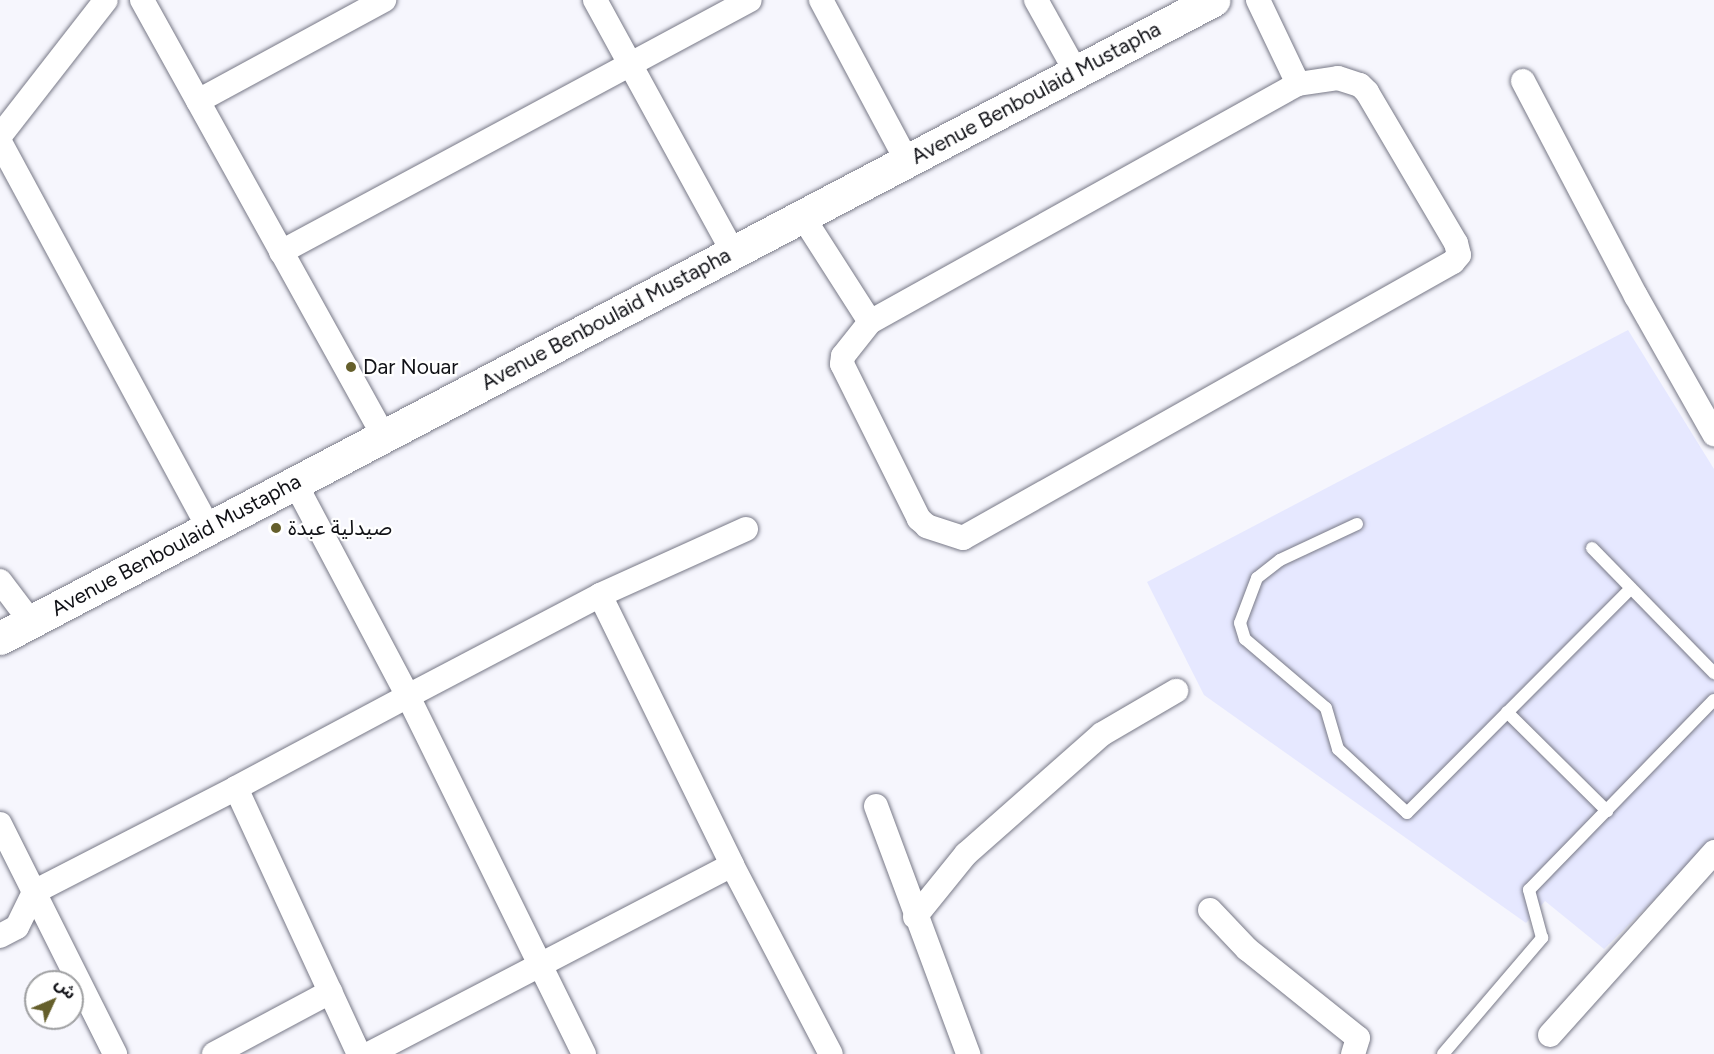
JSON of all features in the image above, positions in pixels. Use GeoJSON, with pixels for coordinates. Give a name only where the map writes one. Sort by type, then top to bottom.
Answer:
{"type":"FeatureCollection","features":[{"type":"Feature","properties":{"kind":"main road","name":"Avenue Benboulaid Mustapha"},"geometry":{"type":"LineString","coordinates":[[0,638],[733,252],[801,213],[907,161],[1213,0]]}},
{"type":"Feature","properties":{"kind":"street"},"geometry":{"type":"LineString","coordinates":[[0,136],[106,0]]}},
{"type":"Feature","properties":{"kind":"street"},"geometry":{"type":"LineString","coordinates":[[142,0],[384,436]]}},
{"type":"Feature","properties":{"kind":"street"},"geometry":{"type":"LineString","coordinates":[[198,101],[384,0]]}},
{"type":"Feature","properties":{"kind":"street"},"geometry":{"type":"LineString","coordinates":[[595,0],[733,252]]}},
{"type":"Feature","properties":{"kind":"street"},"geometry":{"type":"LineString","coordinates":[[281,252],[750,0]]}},
{"type":"Feature","properties":{"kind":"street"},"geometry":{"type":"LineString","coordinates":[[821,0],[907,161]]}},
{"type":"Feature","properties":{"kind":"street"},"geometry":{"type":"LineString","coordinates":[[1036,0],[1076,72]]}},
{"type":"Feature","properties":{"kind":"street"},"geometry":{"type":"LineString","coordinates":[[1258,0],[1298,84]]}},
{"type":"Feature","properties":{"kind":"street"},"geometry":{"type":"LineString","coordinates":[[1338,78],[1360,85],[1367,92],[1456,243],[1459,255],[1453,262],[963,538],[927,526],[919,519],[842,364],[845,353],[870,322],[1298,84],[1338,78]]}},
{"type":"Feature","properties":{"kind":"street"},"geometry":{"type":"LineString","coordinates":[[1523,81],[1636,296],[1714,435]]}},
{"type":"Feature","properties":{"kind":"street"},"geometry":{"type":"LineString","coordinates":[[0,142],[209,528]]}},
{"type":"Feature","properties":{"kind":"street"},"geometry":{"type":"LineString","coordinates":[[801,213],[870,322]]}},
{"type":"Feature","properties":{"kind":"street"},"geometry":{"type":"LineString","coordinates":[[295,483],[408,696],[584,1054]]}},
{"type":"Feature","properties":{"kind":"street"},"geometry":{"type":"LineString","coordinates":[[0,936],[17,927],[34,892],[600,596],[746,529]]}},
{"type":"Feature","properties":{"kind":"street"},"geometry":{"type":"LineString","coordinates":[[0,581],[31,622]]}},
{"type":"Feature","properties":{"kind":"street"},"geometry":{"type":"LineString","coordinates":[[600,596],[732,865],[831,1054]]}},
{"type":"Feature","properties":{"kind":"street"},"geometry":{"type":"LineString","coordinates":[[915,917],[966,854],[1102,734],[1176,691]]}},
{"type":"Feature","properties":{"kind":"street"},"geometry":{"type":"LineString","coordinates":[[236,788],[359,1054]]}},
{"type":"Feature","properties":{"kind":"street"},"geometry":{"type":"LineString","coordinates":[[876,806],[915,917],[968,1054]]}},
{"type":"Feature","properties":{"kind":"street"},"geometry":{"type":"LineString","coordinates":[[0,824],[115,1054]]}},
{"type":"Feature","properties":{"kind":"street"},"geometry":{"type":"LineString","coordinates":[[1550,1035],[1714,852]]}},
{"type":"Feature","properties":{"kind":"street"},"geometry":{"type":"LineString","coordinates":[[369,1054],[732,865]]}},
{"type":"Feature","properties":{"kind":"street"},"geometry":{"type":"LineString","coordinates":[[1210,910],[1247,949],[1358,1038],[1353,1054]]}},
{"type":"Feature","properties":{"kind":"street"},"geometry":{"type":"LineString","coordinates":[[214,1054],[330,992]]}},
{"type":"Feature","properties":{"kind":"lane"},"geometry":{"type":"LineString","coordinates":[[1357,524],[1280,560],[1257,578],[1240,623],[1245,639],[1326,708],[1338,749],[1407,813],[1631,588]]}},
{"type":"Feature","properties":{"kind":"lane"},"geometry":{"type":"LineString","coordinates":[[1592,548],[1714,673]]}},
{"type":"Feature","properties":{"kind":"lane"},"geometry":{"type":"LineString","coordinates":[[1443,1054],[1542,938],[1529,890],[1714,700]]}},
{"type":"Feature","properties":{"kind":"lane"},"geometry":{"type":"LineString","coordinates":[[1507,712],[1607,811]]}},
{"type":"Feature","properties":{"kind":"shaded area"},"geometry":{"type":"Polygon","coordinates":[[[1628,330],[1714,469],[1714,841],[1604,949],[1545,901],[1526,923],[1204,695],[1147,582],[1628,330]]]}},
{"type":"Feature","properties":{"kind":"place","name":"Dar Nouar"},"geometry":{"type":"Point","coordinates":[351,367]}},
{"type":"Feature","properties":{"kind":"place","name":"صيدلية عبدة"},"geometry":{"type":"Point","coordinates":[276,528]}}]}
